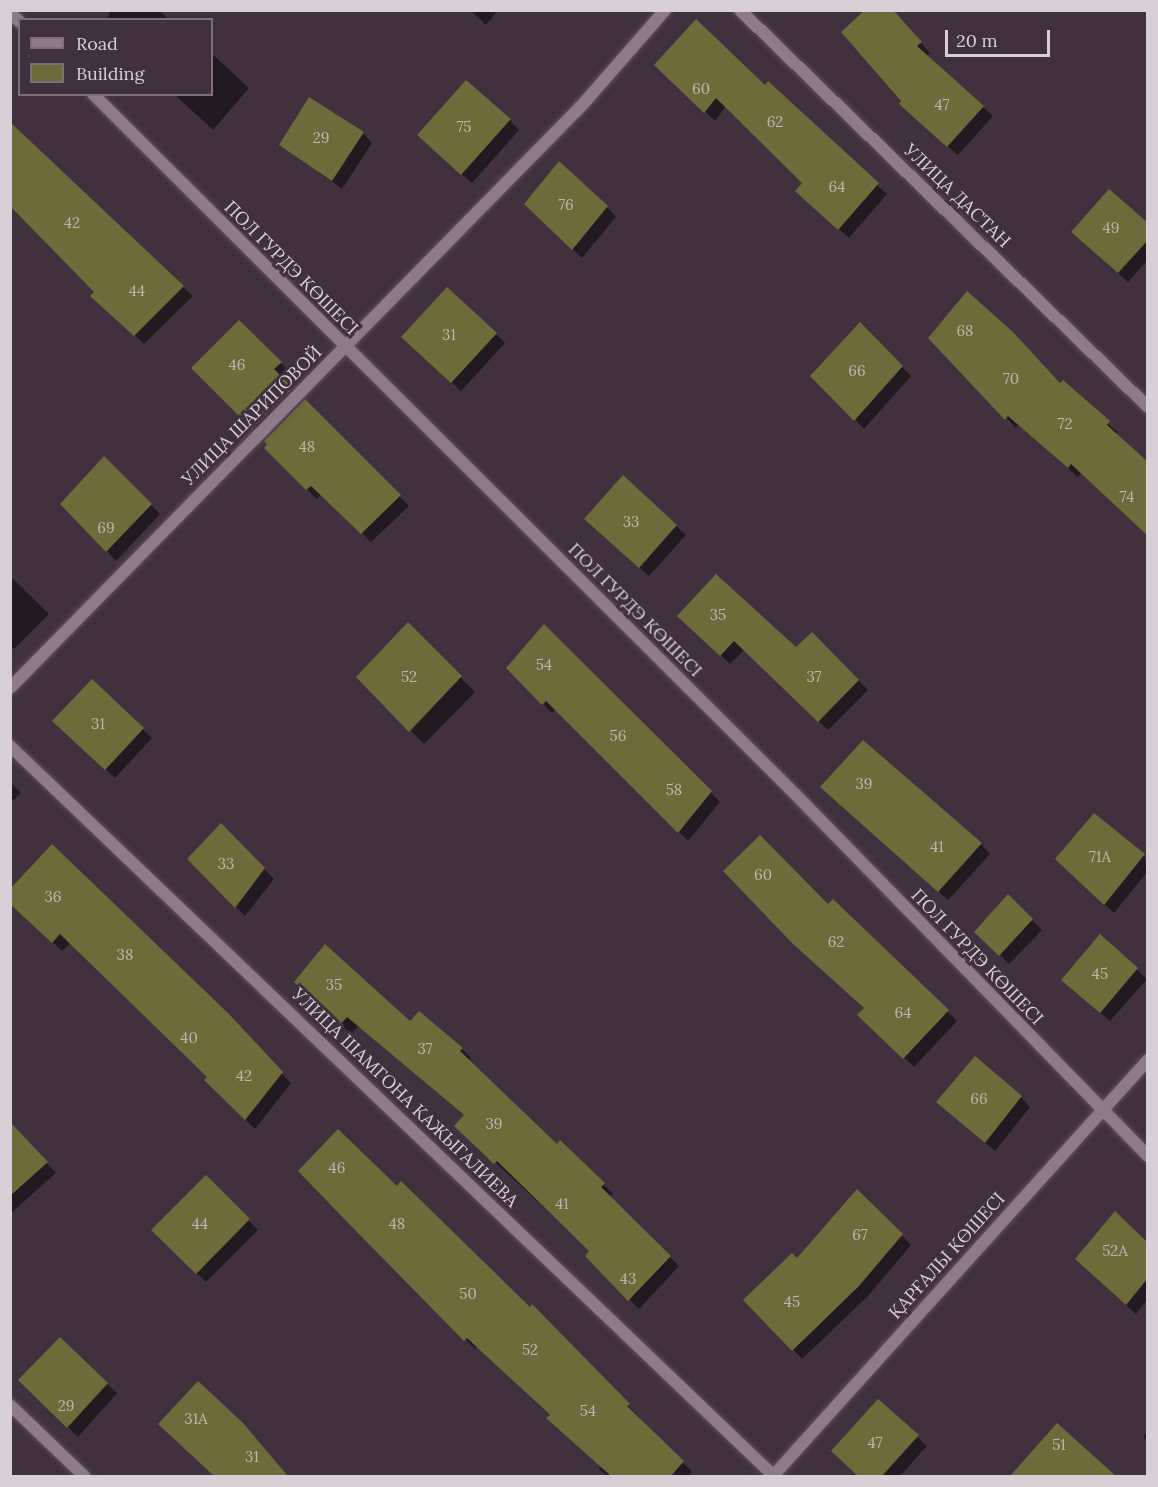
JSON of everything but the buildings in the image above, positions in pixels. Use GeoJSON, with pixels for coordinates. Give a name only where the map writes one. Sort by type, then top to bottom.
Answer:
{"type":"FeatureCollection","features":[{"type":"Feature","properties":{"kind":"street","name":"УЛИЦА ШАРИПОВОЙ"},"geometry":{"type":"LineString","coordinates":[[10,688],[584,103],[665,10]]}},
{"type":"Feature","properties":{"kind":"street","name":"УЛИЦА ДАСТАН"},"geometry":{"type":"LineString","coordinates":[[740,10],[1148,407]]}},
{"type":"Feature","properties":{"kind":"street","name":"ПОЛ ГУРДЭ КӨШЕСІ"},"geometry":{"type":"LineString","coordinates":[[95,96],[345,348],[795,794],[1101,1112],[1148,1156]]}},
{"type":"Feature","properties":{"kind":"street","name":"УЛИЦА ШАМГОНА КАЖЫГАЛИЕВА"},"geometry":{"type":"LineString","coordinates":[[10,746],[774,1476]]}},
{"type":"Feature","properties":{"kind":"street","name":"ҚАРҒАЛЫ КӨШЕСІ"},"geometry":{"type":"LineString","coordinates":[[774,1476],[1148,1060]]}},
{"type":"Feature","properties":{"kind":"street"},"geometry":{"type":"LineString","coordinates":[[10,1405],[84,1476]]}}]}
